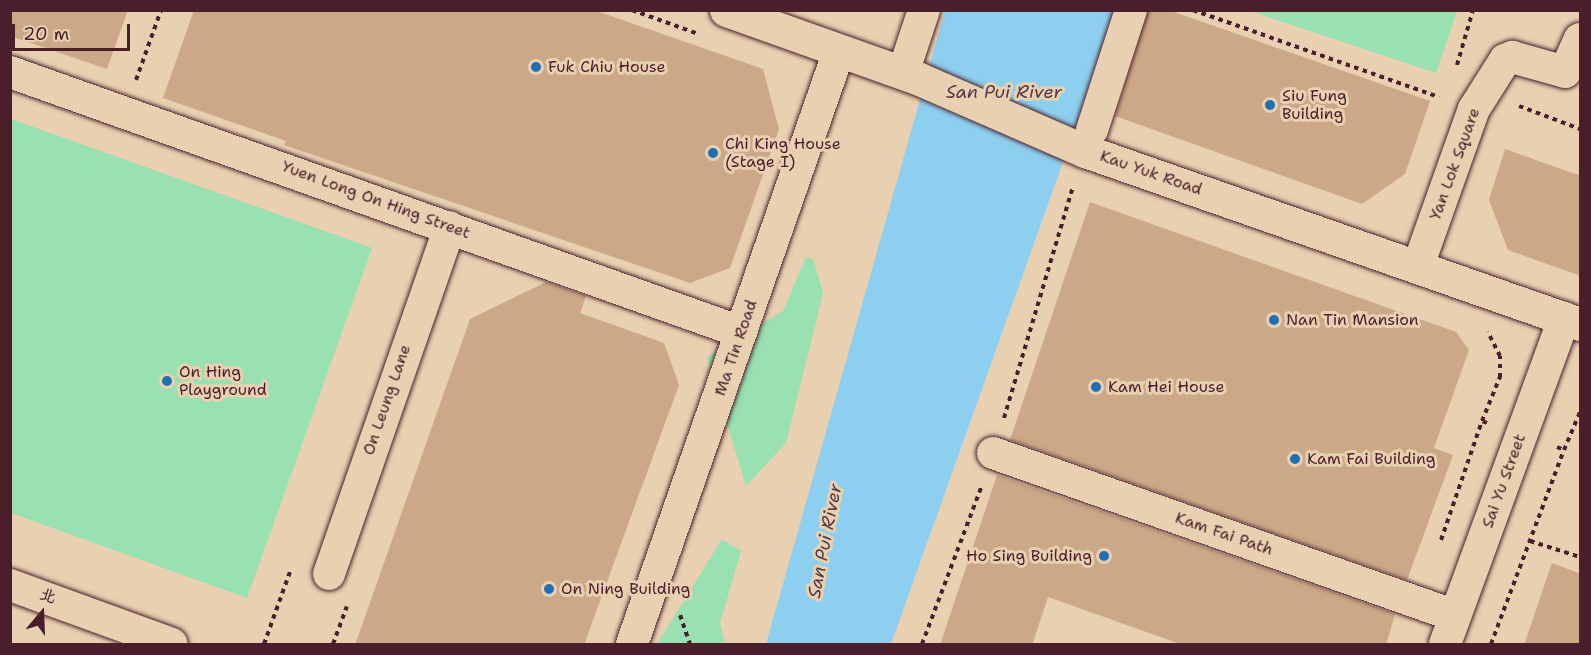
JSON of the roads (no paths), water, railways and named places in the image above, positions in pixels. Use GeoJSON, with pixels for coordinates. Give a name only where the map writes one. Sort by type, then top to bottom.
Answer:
{"type":"FeatureCollection","features":[{"type":"Feature","properties":{"kind":"street"},"geometry":{"type":"LineString","coordinates":[[910,76],[924,10]]}},
{"type":"Feature","properties":{"kind":"street"},"geometry":{"type":"LineString","coordinates":[[1077,135],[1131,10]]}},
{"type":"Feature","properties":{"kind":"street","name":"Kau Yuk Road"},"geometry":{"type":"LineString","coordinates":[[717,24],[839,51],[1077,135],[1418,266],[1572,321]]}},
{"type":"Feature","properties":{"kind":"street","name":"Yan Lok Square"},"geometry":{"type":"LineString","coordinates":[[1418,266],[1474,109],[1505,60],[1512,57],[1565,72],[1581,39]]}},
{"type":"Feature","properties":{"kind":"street","name":"Ma Tin Road"},"geometry":{"type":"LineString","coordinates":[[632,645],[839,51]]}},
{"type":"Feature","properties":{"kind":"street","name":"Yuen Long On Hing Street"},"geometry":{"type":"LineString","coordinates":[[10,72],[741,332]]}},
{"type":"Feature","properties":{"kind":"street","name":"On Leung Lane"},"geometry":{"type":"LineString","coordinates":[[329,574],[450,227]]}},
{"type":"Feature","properties":{"kind":"street","name":"Sai Yu Street"},"geometry":{"type":"LineString","coordinates":[[1445,645],[1521,434],[1572,321]]}},
{"type":"Feature","properties":{"kind":"street","name":"Kam Fai Path"},"geometry":{"type":"LineString","coordinates":[[993,453],[1455,615]]}},
{"type":"Feature","properties":{"kind":"street"},"geometry":{"type":"LineString","coordinates":[[10,585],[172,645]]}},
{"type":"Feature","properties":{"kind":"water","name":"San Pui River"},"geometry":{"type":"Polygon","coordinates":[[[945,11],[1117,11],[891,644],[766,644],[945,11]]]}},
{"type":"Feature","properties":{"kind":"place","name":"Fuk Chiu House"},"geometry":{"type":"Point","coordinates":[536,67]}},
{"type":"Feature","properties":{"kind":"place","name":"Siu Fung Building"},"geometry":{"type":"Point","coordinates":[1270,105]}},
{"type":"Feature","properties":{"kind":"place","name":"Chi King House (Stage I)"},"geometry":{"type":"Point","coordinates":[713,153]}},
{"type":"Feature","properties":{"kind":"place","name":"Nan Tin Mansion"},"geometry":{"type":"Point","coordinates":[1274,320]}},
{"type":"Feature","properties":{"kind":"place","name":"On Hing Playground"},"geometry":{"type":"Point","coordinates":[167,381]}},
{"type":"Feature","properties":{"kind":"place","name":"Kam Hei House"},"geometry":{"type":"Point","coordinates":[1096,387]}},
{"type":"Feature","properties":{"kind":"place","name":"Kam Fai Building"},"geometry":{"type":"Point","coordinates":[1295,459]}},
{"type":"Feature","properties":{"kind":"place","name":"Ho Sing Building"},"geometry":{"type":"Point","coordinates":[1104,556]}},
{"type":"Feature","properties":{"kind":"place","name":"On Ning Building"},"geometry":{"type":"Point","coordinates":[549,589]}}]}
